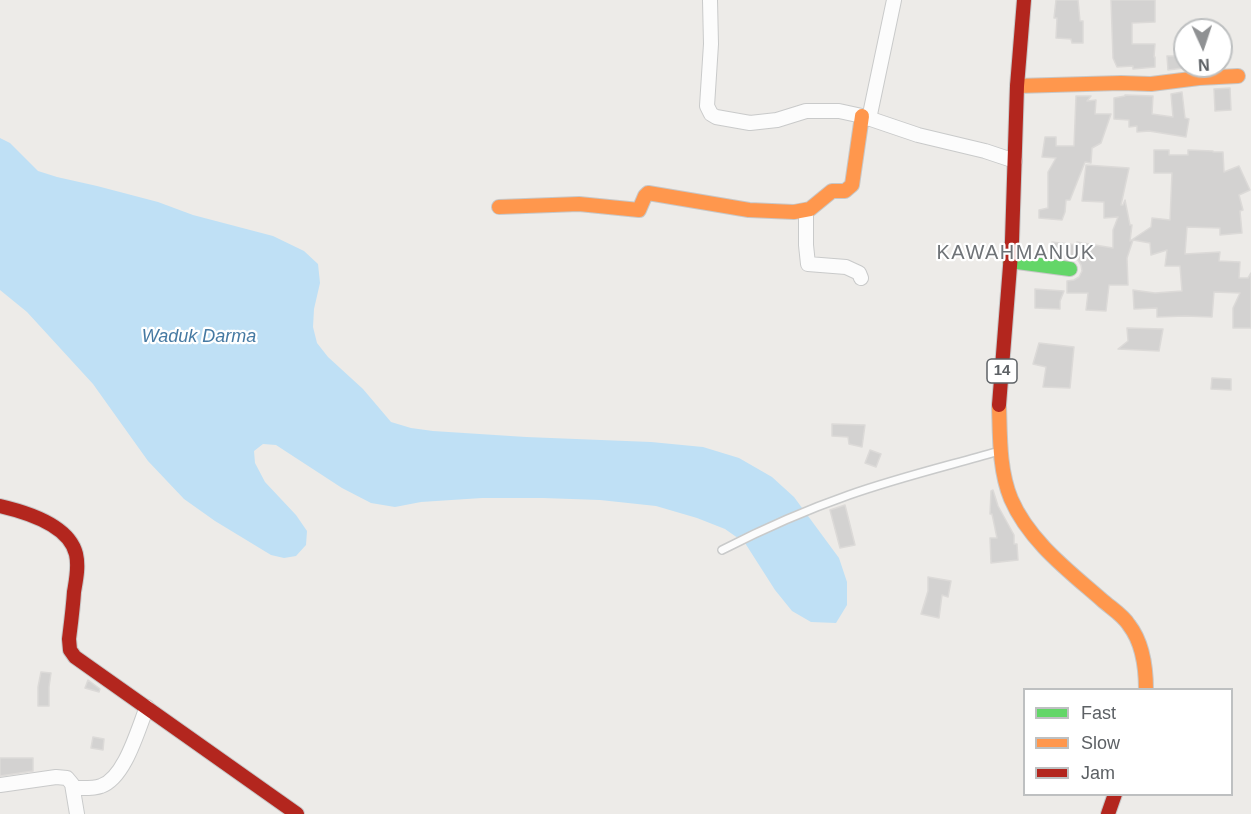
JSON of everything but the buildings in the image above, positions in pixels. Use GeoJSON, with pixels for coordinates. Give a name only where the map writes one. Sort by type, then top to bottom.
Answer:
{"type":"FeatureCollection","features":[{"type":"Feature","properties":{"kind":"main road","name":"14"},"geometry":{"type":"LineString","coordinates":[[1024,0],[1017,86],[1010,261],[999,405],[1004,472],[1011,499],[1028,529],[1054,557],[1129,624],[1140,645],[1146,688]]}},
{"type":"Feature","properties":{"kind":"main road"},"geometry":{"type":"LineString","coordinates":[[1017,86],[1151,84],[1238,76]]}},
{"type":"Feature","properties":{"kind":"main road"},"geometry":{"type":"LineString","coordinates":[[500,207],[579,204],[639,210],[648,193],[742,210],[806,211],[832,191],[850,189],[866,117]]}},
{"type":"Feature","properties":{"kind":"main road"},"geometry":{"type":"LineString","coordinates":[[1010,261],[1070,269]]}},
{"type":"Feature","properties":{"kind":"main road"},"geometry":{"type":"LineString","coordinates":[[0,506],[23,511],[46,520],[74,547],[77,570],[70,650],[75,657],[297,814]]}},
{"type":"Feature","properties":{"kind":"main road"},"geometry":{"type":"LineString","coordinates":[[1108,814],[1115,796]]}},
{"type":"Feature","properties":{"kind":"street"},"geometry":{"type":"LineString","coordinates":[[710,0],[711,44],[707,106],[711,114],[716,117],[750,123],[777,120],[806,111],[839,111],[1015,161]]}},
{"type":"Feature","properties":{"kind":"street"},"geometry":{"type":"LineString","coordinates":[[866,117],[894,0]]}},
{"type":"Feature","properties":{"kind":"street"},"geometry":{"type":"LineString","coordinates":[[806,211],[808,264],[846,267],[860,273],[861,278]]}},
{"type":"Feature","properties":{"kind":"street"},"geometry":{"type":"LineString","coordinates":[[73,788],[100,787],[109,783],[127,760],[147,707]]}},
{"type":"Feature","properties":{"kind":"street"},"geometry":{"type":"LineString","coordinates":[[0,785],[56,777],[67,778],[73,788],[78,814]]}},
{"type":"Feature","properties":{"kind":"lane"},"geometry":{"type":"LineString","coordinates":[[722,549],[817,507],[885,483],[1001,450]]}},
{"type":"Feature","properties":{"kind":"water","name":"Waduk Darma"},"geometry":{"type":"Polygon","coordinates":[[[0,138],[10,143],[38,171],[158,202],[193,215],[273,236],[304,251],[318,264],[320,283],[314,309],[313,327],[317,343],[328,357],[363,389],[391,422],[433,431],[651,442],[703,447],[739,458],[772,477],[794,497],[839,558],[847,582],[847,605],[836,623],[811,622],[792,611],[775,590],[745,543],[725,529],[656,506],[600,500],[482,498],[421,502],[395,507],[371,503],[342,488],[276,445],[263,444],[254,451],[255,463],[265,482],[296,515],[307,531],[306,545],[296,556],[284,558],[271,555],[184,499],[148,461],[93,384],[27,312],[0,290],[0,138]]]}},
{"type":"Feature","properties":{"kind":"traffic: fast"},"geometry":{"type":"LineString","coordinates":[[1010,261],[1070,269]]}},
{"type":"Feature","properties":{"kind":"traffic: slow"},"geometry":{"type":"LineString","coordinates":[[1017,86],[1151,84],[1238,76]]}},
{"type":"Feature","properties":{"kind":"traffic: slow"},"geometry":{"type":"LineString","coordinates":[[499,207],[579,204],[639,210],[648,193],[749,210],[794,212],[810,209],[832,191],[845,191],[852,185],[862,116]]}},
{"type":"Feature","properties":{"kind":"traffic: slow"},"geometry":{"type":"LineString","coordinates":[[999,405],[1001,453],[1004,476],[1011,499],[1039,542],[1076,578],[1120,615],[1134,632],[1141,648],[1146,688]]}},
{"type":"Feature","properties":{"kind":"traffic: jam"},"geometry":{"type":"LineString","coordinates":[[999,405],[1012,241],[1017,86],[1024,0]]}},
{"type":"Feature","properties":{"kind":"traffic: jam"},"geometry":{"type":"LineString","coordinates":[[0,506],[45,521],[65,535],[72,544],[76,554],[77,569],[69,639],[70,650],[75,657],[297,814]]}},
{"type":"Feature","properties":{"kind":"traffic: jam"},"geometry":{"type":"LineString","coordinates":[[1108,814],[1114,796]]}},
{"type":"Feature","properties":{"kind":"district","name":"KAWAHMANUK"},"geometry":{"type":"Point","coordinates":[1016,253]}}]}
